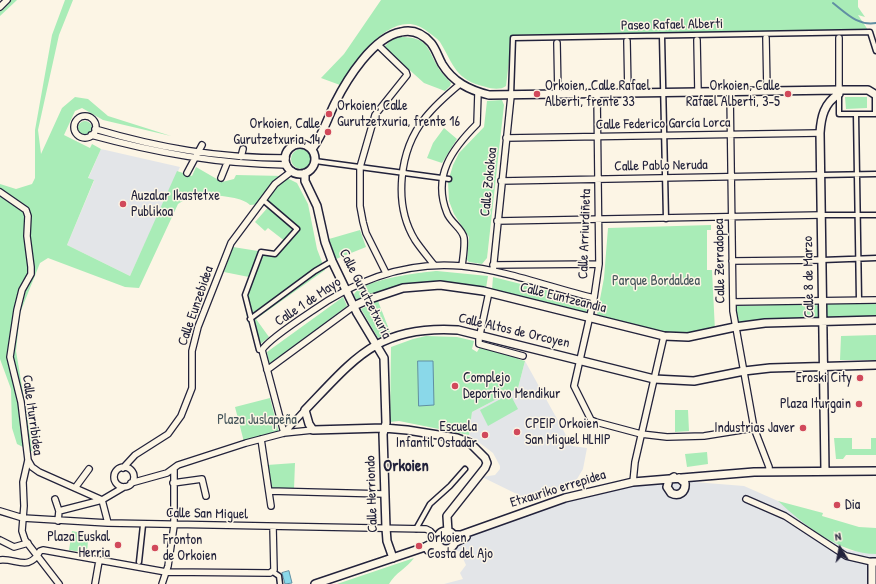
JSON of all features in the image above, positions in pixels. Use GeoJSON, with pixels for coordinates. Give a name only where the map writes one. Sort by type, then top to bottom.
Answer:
{"type":"FeatureCollection","features":[{"type":"Feature","properties":{"kind":"street"},"geometry":{"type":"LineString","coordinates":[[0,6],[7,0]]}},
{"type":"Feature","properties":{"kind":"street"},"geometry":{"type":"LineString","coordinates":[[312,150],[321,137],[334,104],[352,73],[378,45],[395,33],[411,31],[423,36],[431,43],[449,74],[460,84],[488,95],[511,96],[767,90],[839,92],[868,90],[876,94],[876,114],[839,114],[839,92],[839,38]]}},
{"type":"Feature","properties":{"kind":"street","name":"Paseo Rafael Alberti"},"geometry":{"type":"LineString","coordinates":[[511,96],[513,38],[870,32],[876,51]]}},
{"type":"Feature","properties":{"kind":"street"},"geometry":{"type":"LineString","coordinates":[[662,36],[666,219]]}},
{"type":"Feature","properties":{"kind":"street"},"geometry":{"type":"LineString","coordinates":[[766,38],[767,90]]}},
{"type":"Feature","properties":{"kind":"street"},"geometry":{"type":"LineString","coordinates":[[697,40],[698,92]]}},
{"type":"Feature","properties":{"kind":"street"},"geometry":{"type":"LineString","coordinates":[[627,41],[628,93]]}},
{"type":"Feature","properties":{"kind":"street"},"geometry":{"type":"LineString","coordinates":[[557,43],[558,95]]}},
{"type":"Feature","properties":{"kind":"street"},"geometry":{"type":"LineString","coordinates":[[378,45],[406,72],[407,75],[375,115],[360,167],[359,184],[363,222],[366,233],[386,273]]}},
{"type":"Feature","properties":{"kind":"street"},"geometry":{"type":"LineString","coordinates":[[434,265],[415,240],[410,228],[402,195],[402,174],[407,152],[425,118],[460,84]]}},
{"type":"Feature","properties":{"kind":"street","name":"Calle Zerradopea"},"geometry":{"type":"LineString","coordinates":[[730,91],[733,302],[735,327],[754,428]]}},
{"type":"Feature","properties":{"kind":"street"},"geometry":{"type":"LineString","coordinates":[[462,266],[464,237],[447,214],[442,191],[446,179],[446,161],[459,142],[477,124],[478,92]]}},
{"type":"Feature","properties":{"kind":"street","name":"Calle 8 de Marzo"},"geometry":{"type":"LineString","coordinates":[[825,471],[822,365],[820,133],[823,111],[829,102],[839,92]]}},
{"type":"Feature","properties":{"kind":"street","name":"Calle Arriurdiñeta"},"geometry":{"type":"LineString","coordinates":[[597,94],[599,264],[594,298],[574,386],[592,420],[641,434],[684,437],[754,428]]}},
{"type":"Feature","properties":{"kind":"street","name":"Calle Zokokoa"},"geometry":{"type":"LineString","coordinates":[[493,268],[511,96]]}},
{"type":"Feature","properties":{"kind":"street"},"geometry":{"type":"LineString","coordinates":[[856,114],[859,300]]}},
{"type":"Feature","properties":{"kind":"street"},"geometry":{"type":"LineString","coordinates":[[91,135],[95,129],[94,122],[89,117],[82,117],[76,121],[74,128],[78,135],[83,137],[91,135],[138,148],[196,156],[241,158],[288,165],[305,173],[312,169],[315,161],[312,150],[305,145],[296,145],[289,150],[288,165]]}},
{"type":"Feature","properties":{"kind":"street"},"geometry":{"type":"LineString","coordinates":[[95,129],[152,145],[227,163],[288,165]]}},
{"type":"Feature","properties":{"kind":"street","name":"Calle Federico García Lorca"},"geometry":{"type":"LineString","coordinates":[[506,138],[820,133]]}},
{"type":"Feature","properties":{"kind":"street"},"geometry":{"type":"LineString","coordinates":[[187,173],[202,145]]}},
{"type":"Feature","properties":{"kind":"street"},"geometry":{"type":"LineString","coordinates":[[241,158],[243,149]]}},
{"type":"Feature","properties":{"kind":"street"},"geometry":{"type":"LineString","coordinates":[[315,161],[446,179]]}},
{"type":"Feature","properties":{"kind":"street"},"geometry":{"type":"LineString","coordinates":[[221,178],[227,163]]}},
{"type":"Feature","properties":{"kind":"street","name":"Calle Eunzebidea"},"geometry":{"type":"LineString","coordinates":[[123,468],[135,455],[168,434],[182,416],[192,388],[192,351],[198,327],[231,243],[288,165]]}},
{"type":"Feature","properties":{"kind":"street","name":"Calle Gurutzetxuria"},"geometry":{"type":"LineString","coordinates":[[305,173],[306,181],[317,206],[325,242],[332,261],[345,290],[384,358],[384,428]]}},
{"type":"Feature","properties":{"kind":"street"},"geometry":{"type":"LineString","coordinates":[[820,176],[876,174]]}},
{"type":"Feature","properties":{"kind":"street","name":"Calle Pablo Neruda"},"geometry":{"type":"LineString","coordinates":[[501,181],[820,176]]}},
{"type":"Feature","properties":{"kind":"street","name":"Calle Iturribidea"},"geometry":{"type":"LineString","coordinates":[[0,192],[26,210],[28,216],[27,242],[31,274],[22,290],[17,310],[10,356],[21,402],[28,460],[23,482],[22,531],[28,543],[59,584]]}},
{"type":"Feature","properties":{"kind":"street"},"geometry":{"type":"LineString","coordinates":[[263,200],[297,229],[275,254],[261,252],[245,295],[259,350],[262,350],[284,433]]}},
{"type":"Feature","properties":{"kind":"street"},"geometry":{"type":"LineString","coordinates":[[498,221],[876,215]]}},
{"type":"Feature","properties":{"kind":"street"},"geometry":{"type":"LineString","coordinates":[[732,261],[876,258]]}},
{"type":"Feature","properties":{"kind":"street"},"geometry":{"type":"LineString","coordinates":[[250,318],[314,271],[332,261]]}},
{"type":"Feature","properties":{"kind":"street"},"geometry":{"type":"LineString","coordinates":[[493,268],[599,264]]}},
{"type":"Feature","properties":{"kind":"street","name":"Calle 1 de Mayo"},"geometry":{"type":"LineString","coordinates":[[262,350],[308,313],[345,290],[386,273],[410,267],[434,265],[493,268],[594,298]]}},
{"type":"Feature","properties":{"kind":"street","name":"Calle Euntzeandia"},"geometry":{"type":"LineString","coordinates":[[267,370],[354,306],[403,288],[423,286],[460,286],[489,292],[664,336],[688,337],[735,327],[779,322],[876,320]]}},
{"type":"Feature","properties":{"kind":"street"},"geometry":{"type":"LineString","coordinates":[[489,292],[478,342],[482,345],[523,356]]}},
{"type":"Feature","properties":{"kind":"street"},"geometry":{"type":"LineString","coordinates":[[733,302],[822,302],[876,300]]}},
{"type":"Feature","properties":{"kind":"street","name":"Calle Altos de Orcoyen"},"geometry":{"type":"LineString","coordinates":[[284,433],[354,360],[376,345],[399,335],[436,329],[458,330],[654,379],[694,381],[744,371],[822,365],[876,365]]}},
{"type":"Feature","properties":{"kind":"street"},"geometry":{"type":"LineString","coordinates":[[633,482],[635,462],[664,336]]}},
{"type":"Feature","properties":{"kind":"street"},"geometry":{"type":"LineString","coordinates":[[305,410],[312,430]]}},
{"type":"Feature","properties":{"kind":"street"},"geometry":{"type":"LineString","coordinates":[[59,511],[102,500],[131,483],[143,481],[174,470],[178,465],[284,433],[312,430],[384,428],[407,430],[465,440],[485,458],[485,468],[447,516],[450,534],[454,543]]}},
{"type":"Feature","properties":{"kind":"street","name":"Calle Herriondo"},"geometry":{"type":"LineString","coordinates":[[384,428],[386,528],[387,541],[393,558]]}},
{"type":"Feature","properties":{"kind":"street"},"geometry":{"type":"LineString","coordinates":[[754,428],[769,467],[769,472]]}},
{"type":"Feature","properties":{"kind":"street"},"geometry":{"type":"LineString","coordinates":[[261,439],[271,506]]}},
{"type":"Feature","properties":{"kind":"street"},"geometry":{"type":"LineString","coordinates":[[28,460],[32,467],[38,472],[102,500]]}},
{"type":"Feature","properties":{"kind":"street"},"geometry":{"type":"LineString","coordinates":[[124,487],[117,484],[115,477],[117,471],[123,468],[130,469],[133,473],[134,479],[131,483]]}},
{"type":"Feature","properties":{"kind":"street"},"geometry":{"type":"LineString","coordinates":[[75,488],[89,469]]}},
{"type":"Feature","properties":{"kind":"street"},"geometry":{"type":"LineString","coordinates":[[416,529],[430,504],[450,486],[465,469]]}},
{"type":"Feature","properties":{"kind":"street"},"geometry":{"type":"LineString","coordinates":[[162,584],[166,572],[174,526],[174,470]]}},
{"type":"Feature","properties":{"kind":"street","name":"Etxauriko errepidea"},"geometry":{"type":"LineString","coordinates":[[450,534],[461,535],[565,498],[633,482],[697,476],[769,472],[876,471]]}},
{"type":"Feature","properties":{"kind":"street"},"geometry":{"type":"LineString","coordinates":[[685,486],[683,481],[677,478],[669,480],[667,485],[669,491],[677,495],[684,491],[685,486],[697,476]]}},
{"type":"Feature","properties":{"kind":"street"},"geometry":{"type":"LineString","coordinates":[[173,483],[202,479],[206,496]]}},
{"type":"Feature","properties":{"kind":"street","name":"Etxauriko errepidea"},"geometry":{"type":"LineString","coordinates":[[438,542],[448,549],[454,543],[576,500],[657,482],[667,485]]}},
{"type":"Feature","properties":{"kind":"street"},"geometry":{"type":"LineString","coordinates":[[269,491],[385,494]]}},
{"type":"Feature","properties":{"kind":"street"},"geometry":{"type":"LineString","coordinates":[[55,499],[59,511],[58,521]]}},
{"type":"Feature","properties":{"kind":"street"},"geometry":{"type":"LineString","coordinates":[[102,500],[108,524]]}},
{"type":"Feature","properties":{"kind":"street"},"geometry":{"type":"LineString","coordinates":[[746,500],[785,516],[846,556],[874,562],[872,584]]}},
{"type":"Feature","properties":{"kind":"street","name":"Calle San Miguel"},"geometry":{"type":"LineString","coordinates":[[0,511],[23,518],[108,524],[416,529],[430,531],[438,542]]}},
{"type":"Feature","properties":{"kind":"street"},"geometry":{"type":"LineString","coordinates":[[139,562],[143,525]]}},
{"type":"Feature","properties":{"kind":"street"},"geometry":{"type":"LineString","coordinates":[[273,527],[273,572]]}},
{"type":"Feature","properties":{"kind":"street"},"geometry":{"type":"LineString","coordinates":[[328,584],[430,549],[438,542],[441,533],[450,534]]}},
{"type":"Feature","properties":{"kind":"street"},"geometry":{"type":"LineString","coordinates":[[0,540],[14,547],[28,543]]}},
{"type":"Feature","properties":{"kind":"street"},"geometry":{"type":"LineString","coordinates":[[315,584],[438,542]]}},
{"type":"Feature","properties":{"kind":"street"},"geometry":{"type":"LineString","coordinates":[[0,560],[15,563],[31,561],[40,551],[43,550],[166,572],[273,572],[279,576],[280,584]]}},
{"type":"Feature","properties":{"kind":"street"},"geometry":{"type":"LineString","coordinates":[[95,584],[99,561]]}},
{"type":"Feature","properties":{"kind":"shaded area","name":"Auzalar Ikastetxe Publikoa"},"geometry":{"type":"Polygon","coordinates":[[[101,149],[180,167],[130,276],[67,245],[94,181],[88,179],[101,149]]]}},
{"type":"Feature","properties":{"kind":"shaded area","name":"CPEIP Orkoien San Miguel HLHIP"},"geometry":{"type":"Polygon","coordinates":[[[525,361],[572,446],[587,448],[583,469],[577,479],[564,488],[529,500],[482,477],[495,475],[500,469],[500,466],[493,453],[469,435],[472,412],[518,388],[525,361]]]}},
{"type":"Feature","properties":{"kind":"shaded area"},"geometry":{"type":"Polygon","coordinates":[[[669,480],[744,486],[778,501],[831,541],[847,550],[876,554],[876,584],[444,584],[463,579],[460,573],[466,565],[460,552],[455,550],[449,554],[433,554],[434,544],[441,536],[452,535],[561,499],[669,480]]]}},
{"type":"Feature","properties":{"kind":"green space"},"geometry":{"type":"Polygon","coordinates":[[[4,0],[17,0],[0,16],[0,4],[4,0]]]}},
{"type":"Feature","properties":{"kind":"green space"},"geometry":{"type":"Polygon","coordinates":[[[65,0],[73,0],[59,35],[38,130],[41,154],[62,108],[75,97],[88,99],[108,116],[171,136],[103,120],[82,108],[75,111],[64,135],[90,148],[92,144],[101,149],[88,178],[94,180],[67,245],[130,276],[177,171],[192,176],[196,167],[222,182],[234,179],[236,175],[284,176],[261,204],[250,205],[239,199],[231,197],[205,195],[192,196],[178,204],[139,288],[125,287],[48,258],[40,263],[20,313],[16,351],[33,452],[17,444],[12,428],[11,389],[0,359],[0,184],[16,189],[32,184],[35,178],[35,130],[52,35],[65,0]]]}},
{"type":"Feature","properties":{"kind":"green space"},"geometry":{"type":"Polygon","coordinates":[[[381,0],[858,0],[858,7],[865,17],[858,15],[868,30],[512,35],[506,86],[496,89],[476,84],[462,76],[440,42],[428,32],[415,25],[402,25],[389,29],[377,38],[356,62],[340,85],[321,78],[344,54],[381,0]]]}},
{"type":"Feature","properties":{"kind":"green space"},"geometry":{"type":"Polygon","coordinates":[[[399,37],[409,37],[421,41],[429,49],[440,71],[451,83],[445,91],[424,83],[384,47],[390,41],[399,37]]]}},
{"type":"Feature","properties":{"kind":"green space"},"geometry":{"type":"Polygon","coordinates":[[[845,97],[867,97],[867,108],[846,109],[845,97]]]}},
{"type":"Feature","properties":{"kind":"green space"},"geometry":{"type":"Polygon","coordinates":[[[502,100],[504,105],[487,258],[482,264],[469,262],[467,260],[469,237],[454,214],[449,201],[448,182],[453,165],[459,153],[484,127],[487,101],[502,100]]]}},
{"type":"Feature","properties":{"kind":"green space"},"geometry":{"type":"Polygon","coordinates":[[[82,121],[88,121],[92,125],[92,131],[88,135],[82,135],[78,131],[78,125],[82,121]]]}},
{"type":"Feature","properties":{"kind":"green space"},"geometry":{"type":"Polygon","coordinates":[[[444,128],[457,139],[442,163],[427,158],[433,143],[444,128]]]}},
{"type":"Feature","properties":{"kind":"green space"},"geometry":{"type":"Polygon","coordinates":[[[301,149],[308,152],[311,159],[308,166],[301,169],[294,166],[291,159],[294,152],[301,149]]]}},
{"type":"Feature","properties":{"kind":"green space"},"geometry":{"type":"Polygon","coordinates":[[[287,178],[297,183],[308,204],[317,249],[325,270],[256,319],[269,337],[258,346],[252,321],[248,323],[243,296],[249,277],[224,272],[233,247],[258,251],[264,255],[276,257],[300,229],[267,200],[276,187],[287,178]]]}},
{"type":"Feature","properties":{"kind":"green space"},"geometry":{"type":"Polygon","coordinates":[[[270,205],[297,229],[286,242],[268,228],[265,231],[255,222],[270,205]]]}},
{"type":"Feature","properties":{"kind":"green space","name":"Parque Bordaldea"},"geometry":{"type":"Polygon","coordinates":[[[711,225],[711,230],[707,230],[707,270],[712,270],[715,331],[688,337],[596,320],[604,278],[608,228],[711,225]]]}},
{"type":"Feature","properties":{"kind":"green space"},"geometry":{"type":"Polygon","coordinates":[[[360,230],[366,247],[336,259],[329,239],[360,230]]]}},
{"type":"Feature","properties":{"kind":"green space"},"geometry":{"type":"Polygon","coordinates":[[[437,271],[488,276],[486,288],[436,282],[357,301],[354,295],[358,290],[379,281],[405,275],[437,271]]]}},
{"type":"Feature","properties":{"kind":"green space"},"geometry":{"type":"Polygon","coordinates":[[[493,277],[589,301],[586,313],[492,290],[493,277]]]}},
{"type":"Feature","properties":{"kind":"green space"},"geometry":{"type":"Polygon","coordinates":[[[343,297],[347,306],[274,362],[269,363],[267,352],[343,297]]]}},
{"type":"Feature","properties":{"kind":"green space"},"geometry":{"type":"Polygon","coordinates":[[[378,301],[390,332],[378,338],[361,309],[378,301]]]}},
{"type":"Feature","properties":{"kind":"green space"},"geometry":{"type":"Polygon","coordinates":[[[876,303],[876,318],[829,318],[825,313],[825,306],[828,304],[876,303]]]}},
{"type":"Feature","properties":{"kind":"green space"},"geometry":{"type":"Polygon","coordinates":[[[815,304],[820,308],[819,319],[740,324],[737,322],[736,306],[815,304]]]}},
{"type":"Feature","properties":{"kind":"green space"},"geometry":{"type":"Polygon","coordinates":[[[876,335],[876,360],[840,360],[841,336],[876,335]]]}},
{"type":"Feature","properties":{"kind":"green space","name":"Complejo Deportivo Mendikur"},"geometry":{"type":"Polygon","coordinates":[[[426,336],[457,337],[474,341],[472,349],[477,352],[480,347],[518,356],[518,359],[525,361],[518,388],[472,412],[469,435],[399,421],[390,422],[391,347],[426,336]]]}},
{"type":"Feature","properties":{"kind":"green space"},"geometry":{"type":"Polygon","coordinates":[[[510,394],[518,409],[488,426],[480,410],[510,394]]]}},
{"type":"Feature","properties":{"kind":"green space","name":"Plaza Juslapeña"},"geometry":{"type":"Polygon","coordinates":[[[270,398],[279,433],[244,442],[235,407],[270,398]]]}},
{"type":"Feature","properties":{"kind":"green space"},"geometry":{"type":"Polygon","coordinates":[[[675,410],[688,410],[689,431],[675,432],[675,410]]]}},
{"type":"Feature","properties":{"kind":"green space"},"geometry":{"type":"Polygon","coordinates":[[[834,438],[852,438],[852,449],[871,449],[871,438],[876,438],[876,455],[846,455],[843,459],[836,459],[834,438]]]}},
{"type":"Feature","properties":{"kind":"green space"},"geometry":{"type":"Polygon","coordinates":[[[707,452],[708,464],[687,467],[685,454],[707,452]]]}},
{"type":"Feature","properties":{"kind":"green space"},"geometry":{"type":"Polygon","coordinates":[[[295,463],[294,489],[272,488],[267,465],[295,463]]]}},
{"type":"Feature","properties":{"kind":"green space"},"geometry":{"type":"Polygon","coordinates":[[[778,501],[823,513],[822,516],[859,527],[876,528],[876,554],[863,553],[836,544],[811,528],[778,501]]]}},
{"type":"Feature","properties":{"kind":"green space"},"geometry":{"type":"Polygon","coordinates":[[[72,531],[81,533],[83,539],[88,541],[87,553],[69,550],[72,531]]]}},
{"type":"Feature","properties":{"kind":"green space"},"geometry":{"type":"Polygon","coordinates":[[[414,558],[394,577],[389,584],[337,584],[414,558]]]}},
{"type":"Feature","properties":{"kind":"water"},"geometry":{"type":"Polygon","coordinates":[[[418,361],[433,361],[434,405],[419,406],[418,361]]]}},
{"type":"Feature","properties":{"kind":"water"},"geometry":{"type":"Polygon","coordinates":[[[289,571],[292,583],[285,584],[282,573],[289,571]]]}},
{"type":"Feature","properties":{"kind":"waterway"},"geometry":{"type":"LineString","coordinates":[[833,3],[858,21],[864,23],[876,23]]}},
{"type":"Feature","properties":{"kind":"place","name":"Orkoien, Calle Rafael Alberti, frente 33"},"geometry":{"type":"Point","coordinates":[537,94]}},
{"type":"Feature","properties":{"kind":"place","name":"Orkoien, Calle Rafael Alberti, 3-5"},"geometry":{"type":"Point","coordinates":[788,94]}},
{"type":"Feature","properties":{"kind":"place","name":"Orkoien, Calle Gurutzetxuria, frente 16"},"geometry":{"type":"Point","coordinates":[329,114]}},
{"type":"Feature","properties":{"kind":"place","name":"Orkoien, Calle Gurutzetxuria, 14"},"geometry":{"type":"Point","coordinates":[328,132]}},
{"type":"Feature","properties":{"kind":"place","name":"Auzalar Ikastetxe Publikoa"},"geometry":{"type":"Point","coordinates":[123,204]}},
{"type":"Feature","properties":{"kind":"place","name":"Eroski City"},"geometry":{"type":"Point","coordinates":[860,378]}},
{"type":"Feature","properties":{"kind":"place","name":"Complejo Deportivo Mendikur"},"geometry":{"type":"Point","coordinates":[455,386]}},
{"type":"Feature","properties":{"kind":"place","name":"Plaza Iturgain"},"geometry":{"type":"Point","coordinates":[859,404]}},
{"type":"Feature","properties":{"kind":"place","name":"Industrias Javer"},"geometry":{"type":"Point","coordinates":[803,428]}},
{"type":"Feature","properties":{"kind":"place","name":"CPEIP Orkoien San Miguel HLHIP"},"geometry":{"type":"Point","coordinates":[517,432]}},
{"type":"Feature","properties":{"kind":"place","name":"Escuela Infantil Ostadar"},"geometry":{"type":"Point","coordinates":[485,435]}},
{"type":"Feature","properties":{"kind":"place","name":"Dia"},"geometry":{"type":"Point","coordinates":[837,505]}},
{"type":"Feature","properties":{"kind":"place","name":"Plaza Euskal Herria"},"geometry":{"type":"Point","coordinates":[118,545]}},
{"type":"Feature","properties":{"kind":"place","name":"Orkoien Costa del Ajo"},"geometry":{"type":"Point","coordinates":[419,546]}},
{"type":"Feature","properties":{"kind":"place","name":"Fronton de Orkoien"},"geometry":{"type":"Point","coordinates":[155,548]}},
{"type":"Feature","properties":{"kind":"district","name":"Orkoien"},"geometry":{"type":"Point","coordinates":[406,467]}}]}
